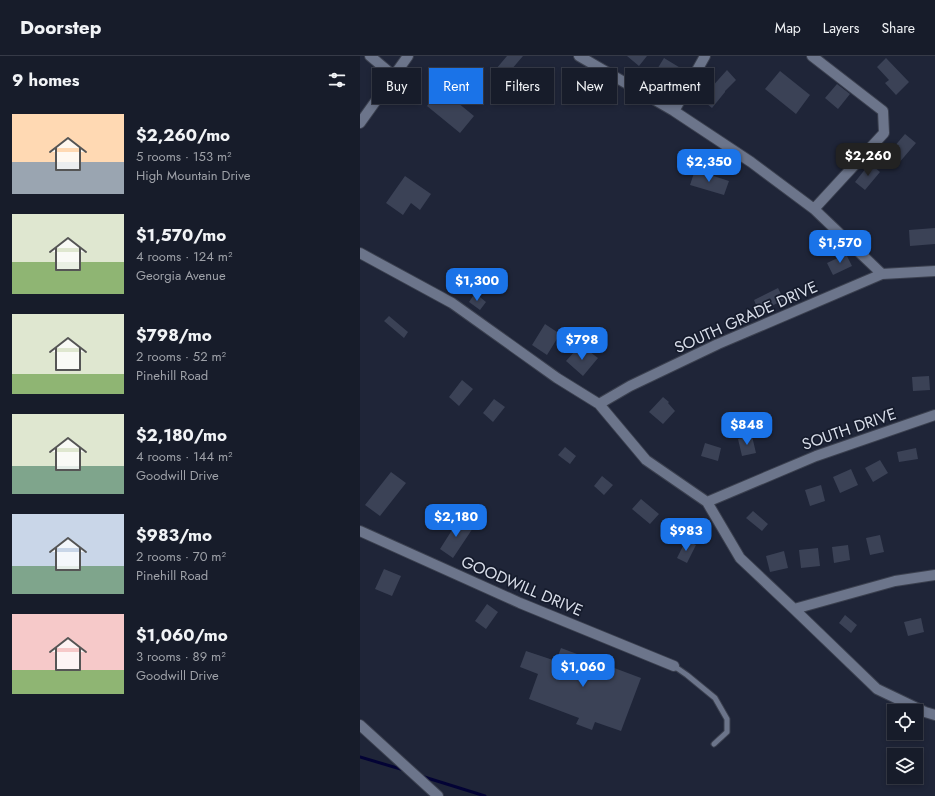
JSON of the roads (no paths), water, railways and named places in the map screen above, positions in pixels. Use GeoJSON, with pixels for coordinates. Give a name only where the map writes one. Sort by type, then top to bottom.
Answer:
{"type":"FeatureCollection","features":[{"type":"Feature","properties":{"kind":"street"},"geometry":{"type":"LineString","coordinates":[[370,56],[384,68]]}},
{"type":"Feature","properties":{"kind":"street"},"geometry":{"type":"LineString","coordinates":[[400,68],[408,56]]}},
{"type":"Feature","properties":{"kind":"street"},"geometry":{"type":"LineString","coordinates":[[579,56],[674,111],[751,162],[814,209],[882,274]]}},
{"type":"Feature","properties":{"kind":"street"},"geometry":{"type":"LineString","coordinates":[[674,111],[705,56]]}},
{"type":"Feature","properties":{"kind":"street"},"geometry":{"type":"LineString","coordinates":[[812,56],[883,111],[884,133],[814,209]]}},
{"type":"Feature","properties":{"kind":"street"},"geometry":{"type":"LineString","coordinates":[[360,123],[374,104]]}},
{"type":"Feature","properties":{"kind":"street"},"geometry":{"type":"LineString","coordinates":[[360,253],[452,303],[557,378],[599,404],[646,460],[707,502],[740,558],[877,689],[925,712],[935,715]]}},
{"type":"Feature","properties":{"kind":"street","name":"SOUTH GRADE DRIVE"},"geometry":{"type":"LineString","coordinates":[[599,404],[630,386],[718,344],[882,274],[935,271]]}},
{"type":"Feature","properties":{"kind":"street","name":"SOUTH DRIVE"},"geometry":{"type":"LineString","coordinates":[[707,502],[816,456],[935,415]]}},
{"type":"Feature","properties":{"kind":"street","name":"GOODWILL DRIVE"},"geometry":{"type":"LineString","coordinates":[[360,531],[520,603],[674,666]]}},
{"type":"Feature","properties":{"kind":"street"},"geometry":{"type":"LineString","coordinates":[[794,609],[895,581],[935,575]]}},
{"type":"Feature","properties":{"kind":"street"},"geometry":{"type":"LineString","coordinates":[[360,725],[438,796]]}},
{"type":"Feature","properties":{"kind":"lane"},"geometry":{"type":"LineString","coordinates":[[674,666],[715,698],[728,719],[727,732],[714,744]]}},
{"type":"Feature","properties":{"kind":"waterway"},"geometry":{"type":"LineString","coordinates":[[360,757],[404,770]]}},
{"type":"Feature","properties":{"kind":"waterway"},"geometry":{"type":"LineString","coordinates":[[421,776],[485,796]]}}]}
